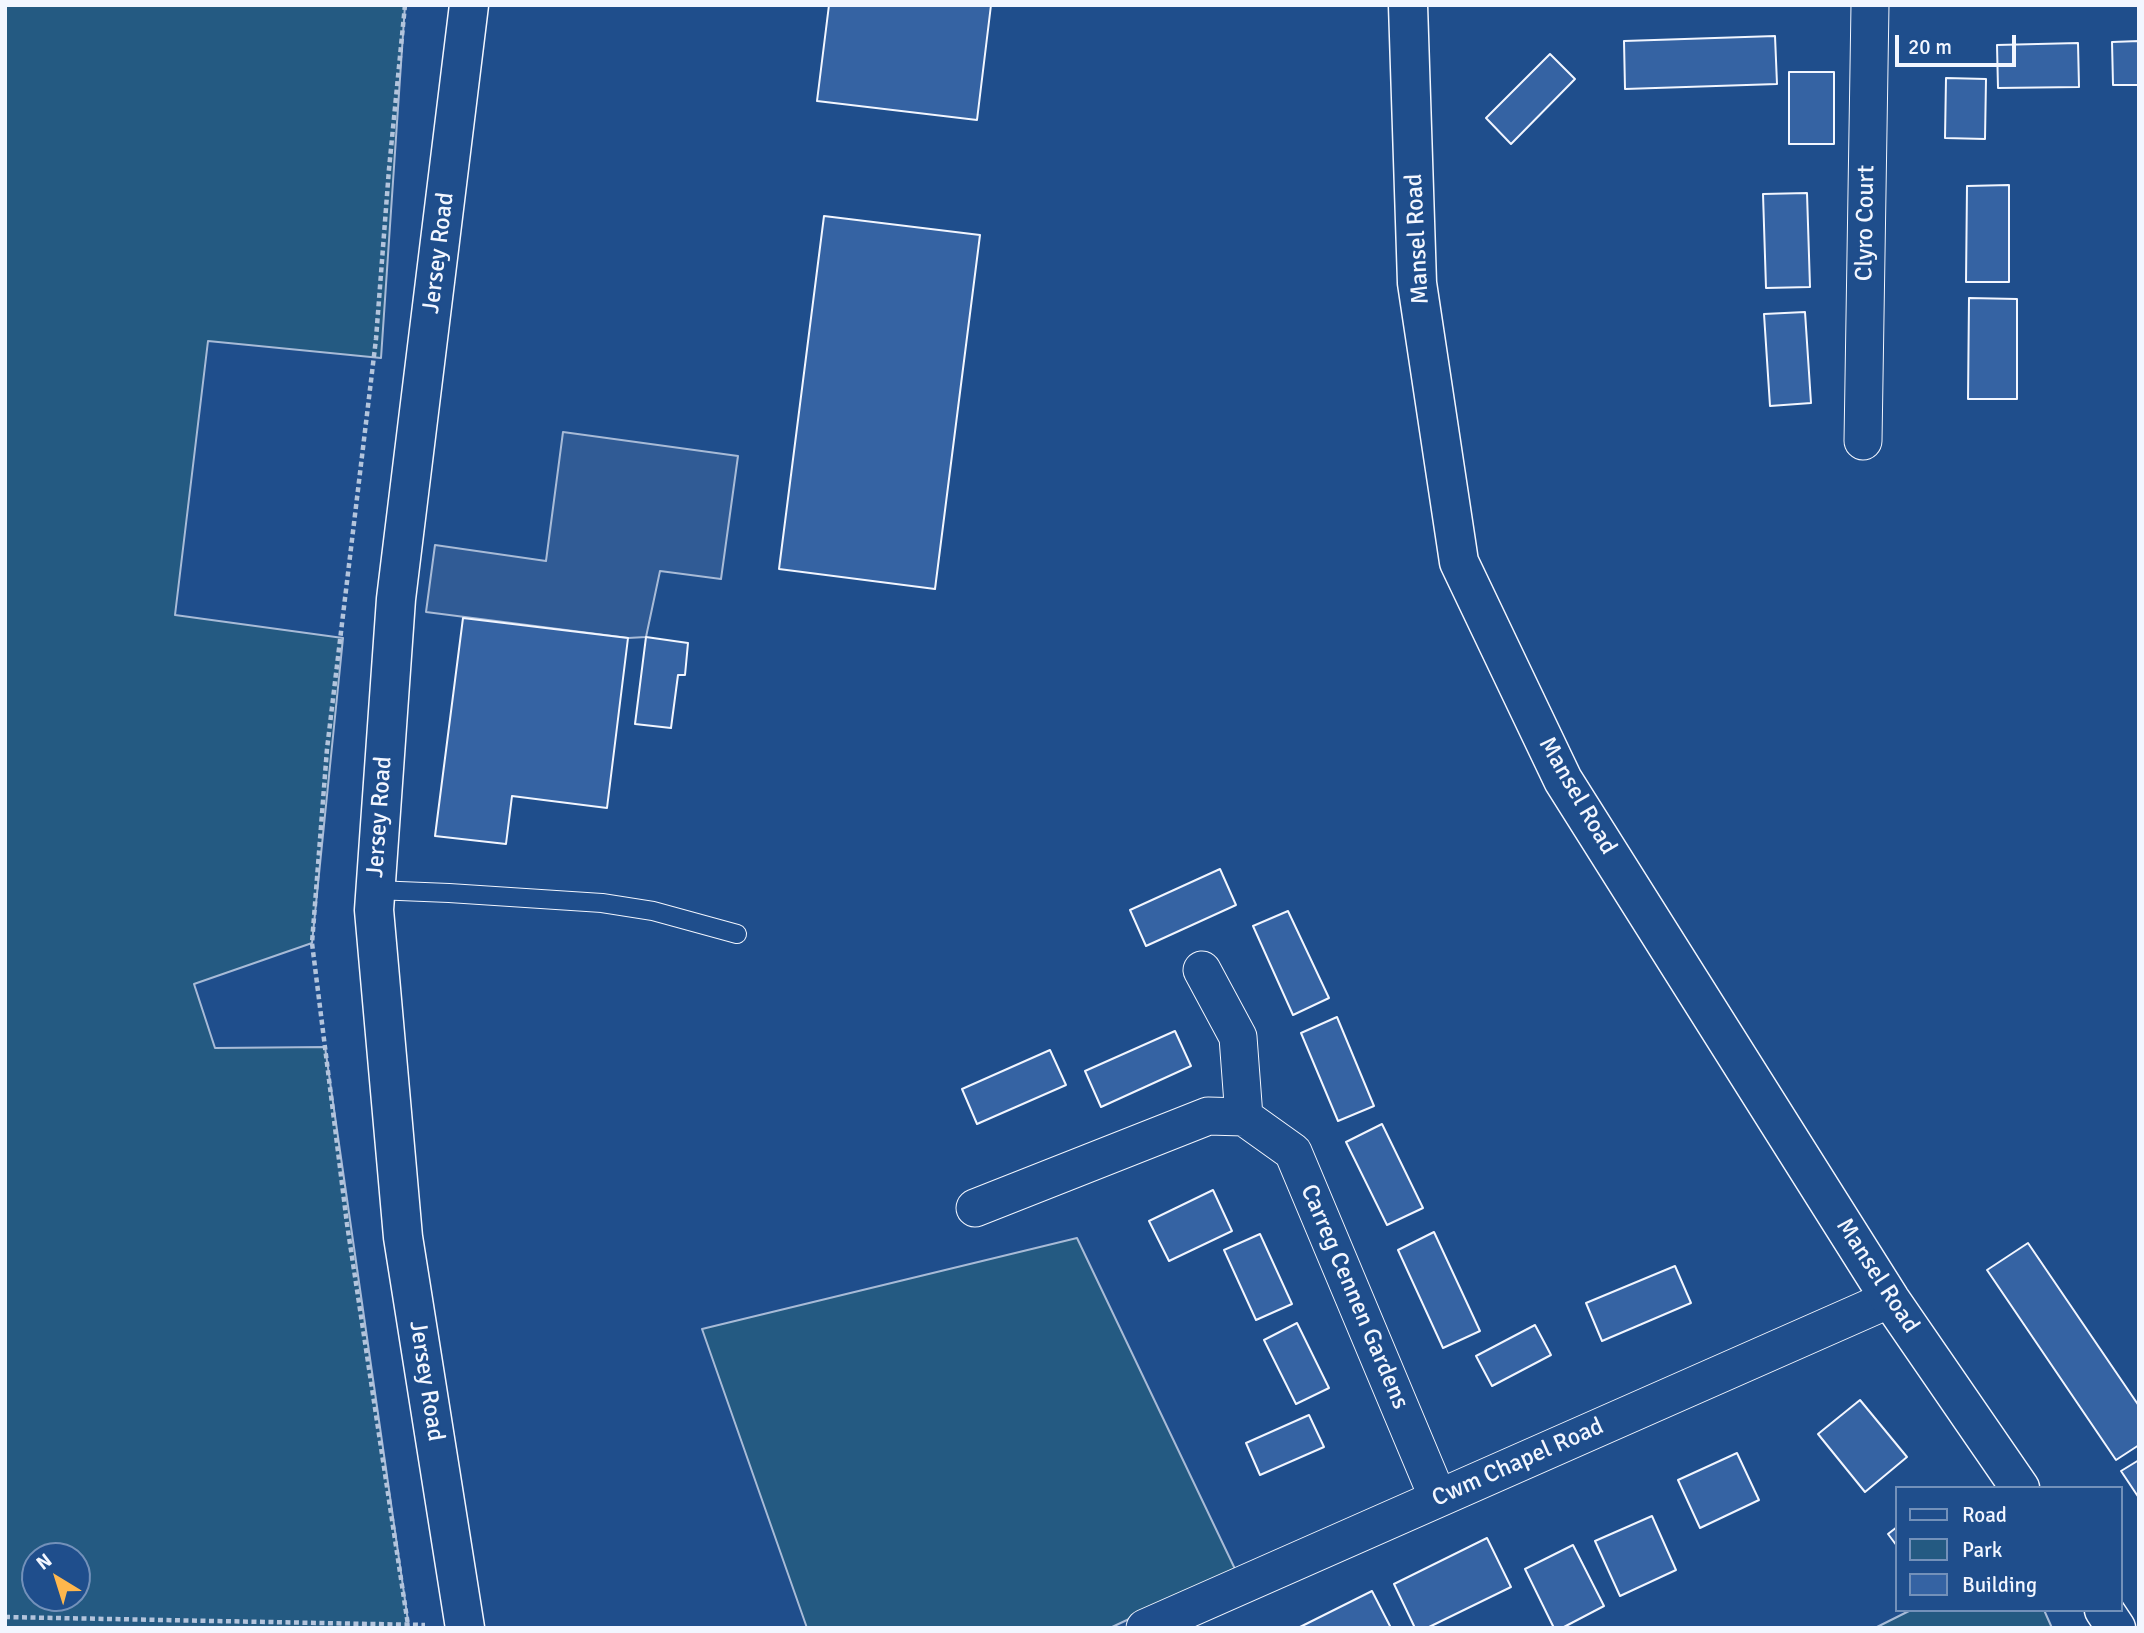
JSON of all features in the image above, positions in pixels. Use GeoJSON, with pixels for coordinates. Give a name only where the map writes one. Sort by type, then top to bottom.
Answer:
{"type":"FeatureCollection","features":[{"type":"Feature","properties":{"kind":"street","name":"Jersey Road"},"geometry":{"type":"LineString","coordinates":[[465,1627],[403,1237],[374,910],[396,599],[469,5]]}},
{"type":"Feature","properties":{"kind":"street","name":"Mansel Road"},"geometry":{"type":"LineString","coordinates":[[1408,5],[1417,283],[1459,562],[1563,780],[1890,1299],[2019,1486]]}},
{"type":"Feature","properties":{"kind":"street","name":"Clyro Court"},"geometry":{"type":"LineString","coordinates":[[1863,441],[1870,5]]}},
{"type":"Feature","properties":{"kind":"street"},"geometry":{"type":"LineString","coordinates":[[975,1209],[1208,1116],[1244,1117],[1238,1037],[1202,970]]}},
{"type":"Feature","properties":{"kind":"street","name":"Carreg Cennen Gardens"},"geometry":{"type":"LineString","coordinates":[[1244,1117],[1293,1152],[1438,1498]]}},
{"type":"Feature","properties":{"kind":"street","name":"Cwm Chapel Road"},"geometry":{"type":"LineString","coordinates":[[1145,1628],[1890,1299]]}},
{"type":"Feature","properties":{"kind":"street"},"geometry":{"type":"LineString","coordinates":[[2105,1612],[2116,1628]]}},
{"type":"Feature","properties":{"kind":"lane"},"geometry":{"type":"LineString","coordinates":[[375,890],[602,903],[653,911],[737,934]]}},
{"type":"Feature","properties":{"kind":"path"},"geometry":{"type":"LineString","coordinates":[[5,1616],[465,1627]]}},
{"type":"Feature","properties":{"kind":"green space"},"geometry":{"type":"Polygon","coordinates":[[[5,5],[405,5],[381,358],[208,341],[175,615],[343,638],[312,943],[194,984],[215,1048],[325,1047],[409,1628],[5,1628],[5,5]]]}},
{"type":"Feature","properties":{"kind":"green space"},"geometry":{"type":"Polygon","coordinates":[[[1077,1238],[1235,1569],[1110,1628],[807,1628],[702,1329],[1077,1238]]]}},
{"type":"Feature","properties":{"kind":"green space"},"geometry":{"type":"Polygon","coordinates":[[[1907,1612],[2045,1612],[2052,1628],[1875,1628],[1907,1612]]]}},
{"type":"Feature","properties":{"kind":"shaded area"},"geometry":{"type":"Polygon","coordinates":[[[563,432],[738,456],[721,579],[660,571],[646,637],[628,638],[426,612],[435,545],[546,561],[563,432]]]}},
{"type":"Feature","properties":{"kind":"building"},"geometry":{"type":"Polygon","coordinates":[[[829,5],[991,5],[977,120],[817,101],[829,5]]]}},
{"type":"Feature","properties":{"kind":"building"},"geometry":{"type":"Polygon","coordinates":[[[1775,36],[1777,84],[1625,89],[1624,41],[1775,36]]]}},
{"type":"Feature","properties":{"kind":"building"},"geometry":{"type":"Polygon","coordinates":[[[2139,41],[2139,85],[2113,85],[2112,42],[2139,41]]]}},
{"type":"Feature","properties":{"kind":"building"},"geometry":{"type":"Polygon","coordinates":[[[2078,43],[2079,87],[1998,88],[1997,45],[2078,43]]]}},
{"type":"Feature","properties":{"kind":"building"},"geometry":{"type":"Polygon","coordinates":[[[1550,54],[1575,79],[1511,144],[1486,118],[1550,54]]]}},
{"type":"Feature","properties":{"kind":"building"},"geometry":{"type":"Polygon","coordinates":[[[1789,72],[1834,72],[1834,144],[1789,144],[1789,72]]]}},
{"type":"Feature","properties":{"kind":"building"},"geometry":{"type":"Polygon","coordinates":[[[1946,78],[1986,79],[1985,139],[1945,138],[1946,78]]]}},
{"type":"Feature","properties":{"kind":"building"},"geometry":{"type":"Polygon","coordinates":[[[2009,185],[2009,282],[1966,282],[1967,186],[2009,185]]]}},
{"type":"Feature","properties":{"kind":"building"},"geometry":{"type":"Polygon","coordinates":[[[1807,193],[1810,287],[1766,288],[1763,194],[1807,193]]]}},
{"type":"Feature","properties":{"kind":"building"},"geometry":{"type":"Polygon","coordinates":[[[824,216],[980,235],[935,589],[779,569],[824,216]]]}},
{"type":"Feature","properties":{"kind":"building"},"geometry":{"type":"Polygon","coordinates":[[[1969,298],[2017,299],[2017,399],[1968,399],[1969,298]]]}},
{"type":"Feature","properties":{"kind":"building"},"geometry":{"type":"Polygon","coordinates":[[[1805,312],[1811,403],[1770,406],[1764,314],[1805,312]]]}},
{"type":"Feature","properties":{"kind":"building"},"geometry":{"type":"Polygon","coordinates":[[[463,618],[628,638],[607,808],[512,796],[506,844],[435,836],[463,618]]]}},
{"type":"Feature","properties":{"kind":"building"},"geometry":{"type":"Polygon","coordinates":[[[646,637],[688,643],[685,675],[678,675],[671,728],[635,724],[646,637]]]}},
{"type":"Feature","properties":{"kind":"building"},"geometry":{"type":"Polygon","coordinates":[[[1220,869],[1236,905],[1146,946],[1130,910],[1220,869]]]}},
{"type":"Feature","properties":{"kind":"building"},"geometry":{"type":"Polygon","coordinates":[[[1288,911],[1329,998],[1293,1015],[1253,926],[1288,911]]]}},
{"type":"Feature","properties":{"kind":"building"},"geometry":{"type":"Polygon","coordinates":[[[1337,1017],[1374,1106],[1338,1121],[1301,1033],[1337,1017]]]}},
{"type":"Feature","properties":{"kind":"building"},"geometry":{"type":"Polygon","coordinates":[[[1175,1031],[1191,1066],[1101,1107],[1085,1071],[1175,1031]]]}},
{"type":"Feature","properties":{"kind":"building"},"geometry":{"type":"Polygon","coordinates":[[[1050,1050],[1066,1085],[977,1124],[962,1089],[1050,1050]]]}},
{"type":"Feature","properties":{"kind":"building"},"geometry":{"type":"Polygon","coordinates":[[[1382,1124],[1423,1208],[1387,1225],[1346,1142],[1382,1124]]]}},
{"type":"Feature","properties":{"kind":"building"},"geometry":{"type":"Polygon","coordinates":[[[1213,1190],[1232,1231],[1169,1261],[1149,1221],[1213,1190]]]}},
{"type":"Feature","properties":{"kind":"building"},"geometry":{"type":"Polygon","coordinates":[[[1434,1232],[1480,1331],[1443,1348],[1398,1250],[1434,1232]]]}},
{"type":"Feature","properties":{"kind":"building"},"geometry":{"type":"Polygon","coordinates":[[[1260,1234],[1292,1304],[1256,1320],[1224,1250],[1260,1234]]]}},
{"type":"Feature","properties":{"kind":"building"},"geometry":{"type":"Polygon","coordinates":[[[2028,1243],[2139,1406],[2139,1445],[2116,1460],[1987,1270],[2028,1243]]]}},
{"type":"Feature","properties":{"kind":"building"},"geometry":{"type":"Polygon","coordinates":[[[1675,1266],[1691,1303],[1602,1341],[1586,1303],[1675,1266]]]}},
{"type":"Feature","properties":{"kind":"building"},"geometry":{"type":"Polygon","coordinates":[[[1297,1323],[1329,1388],[1296,1404],[1264,1340],[1297,1323]]]}},
{"type":"Feature","properties":{"kind":"building"},"geometry":{"type":"Polygon","coordinates":[[[1535,1325],[1551,1355],[1492,1386],[1476,1356],[1535,1325]]]}},
{"type":"Feature","properties":{"kind":"building"},"geometry":{"type":"Polygon","coordinates":[[[1860,1400],[1907,1457],[1865,1492],[1818,1434],[1860,1400]]]}},
{"type":"Feature","properties":{"kind":"building"},"geometry":{"type":"Polygon","coordinates":[[[1309,1415],[1324,1447],[1260,1475],[1246,1443],[1309,1415]]]}},
{"type":"Feature","properties":{"kind":"building"},"geometry":{"type":"Polygon","coordinates":[[[1737,1453],[1759,1500],[1700,1528],[1678,1480],[1737,1453]]]}},
{"type":"Feature","properties":{"kind":"building"},"geometry":{"type":"Polygon","coordinates":[[[2139,1460],[2139,1498],[2121,1471],[2139,1460]]]}},
{"type":"Feature","properties":{"kind":"building"},"geometry":{"type":"Polygon","coordinates":[[[1652,1516],[1676,1570],[1620,1596],[1595,1541],[1652,1516]]]}},
{"type":"Feature","properties":{"kind":"building"},"geometry":{"type":"Polygon","coordinates":[[[1896,1528],[1896,1545],[1888,1534],[1896,1528]]]}},
{"type":"Feature","properties":{"kind":"building"},"geometry":{"type":"Polygon","coordinates":[[[1487,1538],[1511,1587],[1427,1628],[1415,1628],[1394,1584],[1487,1538]]]}},
{"type":"Feature","properties":{"kind":"building"},"geometry":{"type":"Polygon","coordinates":[[[1573,1545],[1604,1606],[1562,1628],[1554,1628],[1525,1569],[1573,1545]]]}},
{"type":"Feature","properties":{"kind":"building"},"geometry":{"type":"Polygon","coordinates":[[[1372,1591],[1391,1628],[1298,1628],[1372,1591]]]}}]}
